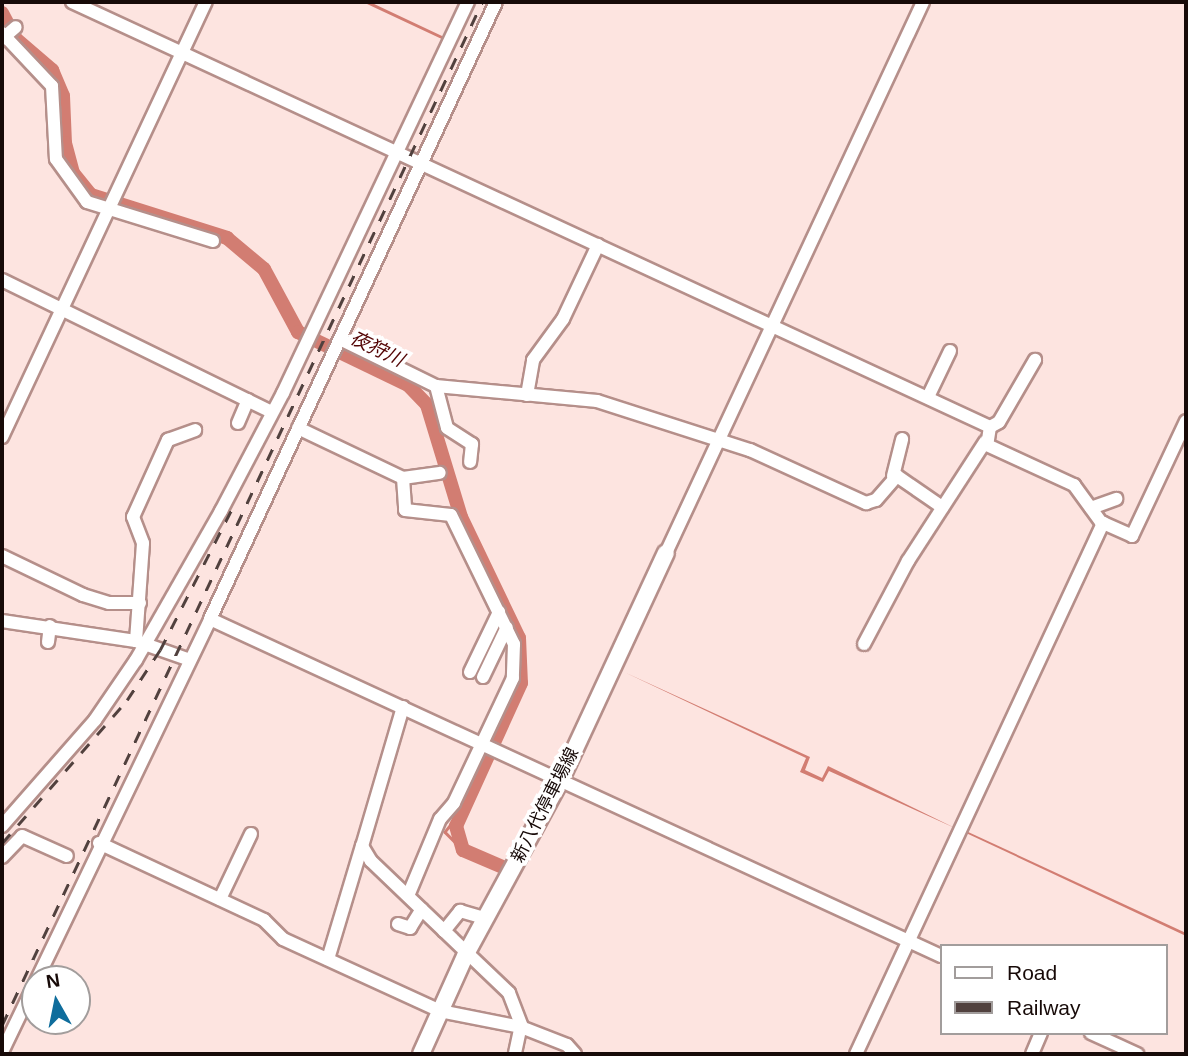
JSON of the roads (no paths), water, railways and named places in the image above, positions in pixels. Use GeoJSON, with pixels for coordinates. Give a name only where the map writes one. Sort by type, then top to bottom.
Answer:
{"type":"FeatureCollection","features":[{"type":"Feature","properties":{"kind":"main road","name":"新八代停車場線"},"geometry":{"type":"LineString","coordinates":[[421,1054],[466,954],[560,781],[666,553]]}},
{"type":"Feature","properties":{"kind":"street"},"geometry":{"type":"LineString","coordinates":[[72,2],[990,427]]}},
{"type":"Feature","properties":{"kind":"street"},"geometry":{"type":"LineString","coordinates":[[2,437],[206,2]]}},
{"type":"Feature","properties":{"kind":"street"},"geometry":{"type":"LineString","coordinates":[[2,826],[69,754],[221,511],[305,346],[468,2]]}},
{"type":"Feature","properties":{"kind":"street"},"geometry":{"type":"LineString","coordinates":[[2,1052],[99,843],[210,619],[496,2]]}},
{"type":"Feature","properties":{"kind":"street"},"geometry":{"type":"LineString","coordinates":[[666,553],[716,440],[923,2]]}},
{"type":"Feature","properties":{"kind":"street"},"geometry":{"type":"LineString","coordinates":[[7,33],[45,73],[52,86],[56,159],[64,175],[87,202],[213,241]]}},
{"type":"Feature","properties":{"kind":"street"},"geometry":{"type":"LineString","coordinates":[[527,395],[533,360],[563,319],[598,244]]}},
{"type":"Feature","properties":{"kind":"street"},"geometry":{"type":"LineString","coordinates":[[2,280],[271,412]]}},
{"type":"Feature","properties":{"kind":"street"},"geometry":{"type":"LineString","coordinates":[[340,339],[437,392],[597,401],[751,450],[866,503],[876,500],[893,476],[902,439]]}},
{"type":"Feature","properties":{"kind":"street"},"geometry":{"type":"LineString","coordinates":[[928,397],[950,351]]}},
{"type":"Feature","properties":{"kind":"street"},"geometry":{"type":"LineString","coordinates":[[864,644],[943,507],[985,442],[990,427],[999,422],[1035,360]]}},
{"type":"Feature","properties":{"kind":"street"},"geometry":{"type":"LineString","coordinates":[[437,392],[447,428],[471,444],[470,462]]}},
{"type":"Feature","properties":{"kind":"street"},"geometry":{"type":"LineString","coordinates":[[238,423],[248,400]]}},
{"type":"Feature","properties":{"kind":"street"},"geometry":{"type":"LineString","coordinates":[[985,442],[1074,485],[1103,523],[1132,536],[1186,421]]}},
{"type":"Feature","properties":{"kind":"street"},"geometry":{"type":"LineString","coordinates":[[298,428],[403,478],[440,473]]}},
{"type":"Feature","properties":{"kind":"street"},"geometry":{"type":"LineString","coordinates":[[140,643],[139,603],[143,543],[133,517],[168,440],[195,430]]}},
{"type":"Feature","properties":{"kind":"street"},"geometry":{"type":"LineString","coordinates":[[893,476],[943,507]]}},
{"type":"Feature","properties":{"kind":"street"},"geometry":{"type":"LineString","coordinates":[[403,478],[405,510],[451,515],[507,627],[516,653],[515,671],[487,748],[450,811],[440,819],[408,895]]}},
{"type":"Feature","properties":{"kind":"street"},"geometry":{"type":"LineString","coordinates":[[1091,508],[1116,499]]}},
{"type":"Feature","properties":{"kind":"street"},"geometry":{"type":"LineString","coordinates":[[856,1054],[1103,523]]}},
{"type":"Feature","properties":{"kind":"street"},"geometry":{"type":"LineString","coordinates":[[2,556],[83,595],[109,603],[139,603]]}},
{"type":"Feature","properties":{"kind":"street"},"geometry":{"type":"LineString","coordinates":[[470,672],[499,612]]}},
{"type":"Feature","properties":{"kind":"street"},"geometry":{"type":"LineString","coordinates":[[210,619],[940,956]]}},
{"type":"Feature","properties":{"kind":"street"},"geometry":{"type":"LineString","coordinates":[[2,621],[50,626],[140,643],[190,660]]}},
{"type":"Feature","properties":{"kind":"street"},"geometry":{"type":"LineString","coordinates":[[47,642],[50,626]]}},
{"type":"Feature","properties":{"kind":"street"},"geometry":{"type":"LineString","coordinates":[[483,677],[507,627]]}},
{"type":"Feature","properties":{"kind":"street"},"geometry":{"type":"LineString","coordinates":[[328,959],[403,707]]}},
{"type":"Feature","properties":{"kind":"street"},"geometry":{"type":"LineString","coordinates":[[220,899],[251,834]]}},
{"type":"Feature","properties":{"kind":"street"},"geometry":{"type":"LineString","coordinates":[[2,857],[22,836],[67,856]]}},
{"type":"Feature","properties":{"kind":"street"},"geometry":{"type":"LineString","coordinates":[[99,843],[264,920],[284,939],[440,1011],[521,1027],[567,1045],[575,1054]]}},
{"type":"Feature","properties":{"kind":"street"},"geometry":{"type":"LineString","coordinates":[[362,846],[371,861],[509,993],[521,1027],[515,1054]]}},
{"type":"Feature","properties":{"kind":"street"},"geometry":{"type":"LineString","coordinates":[[398,924],[410,928],[422,909]]}},
{"type":"Feature","properties":{"kind":"street"},"geometry":{"type":"LineString","coordinates":[[444,931],[460,911],[485,918]]}},
{"type":"Feature","properties":{"kind":"street"},"geometry":{"type":"LineString","coordinates":[[1032,1054],[1040,1035]]}},
{"type":"Feature","properties":{"kind":"street"},"geometry":{"type":"LineString","coordinates":[[1095,1035],[1136,1054]]}},
{"type":"Feature","properties":{"kind":"waterway"},"geometry":{"type":"LineString","coordinates":[[367,2],[444,38],[430,67]]}},
{"type":"Feature","properties":{"kind":"waterway","name":"夜狩川"},"geometry":{"type":"LineString","coordinates":[[2,13],[16,39],[52,70],[63,96],[65,143],[73,173],[91,195],[227,238],[264,269],[298,332],[408,385],[427,405],[461,517],[519,638],[521,683],[456,826],[463,850],[505,868]]}},
{"type":"Feature","properties":{"kind":"waterway"},"geometry":{"type":"LineString","coordinates":[[460,813],[445,832],[463,850]]}},
{"type":"Feature","properties":{"kind":"railway"},"geometry":{"type":"LineString","coordinates":[[2,1025],[482,2]]}},
{"type":"Feature","properties":{"kind":"railway"},"geometry":{"type":"LineString","coordinates":[[2,843],[127,700],[160,650],[234,505]]}}]}
